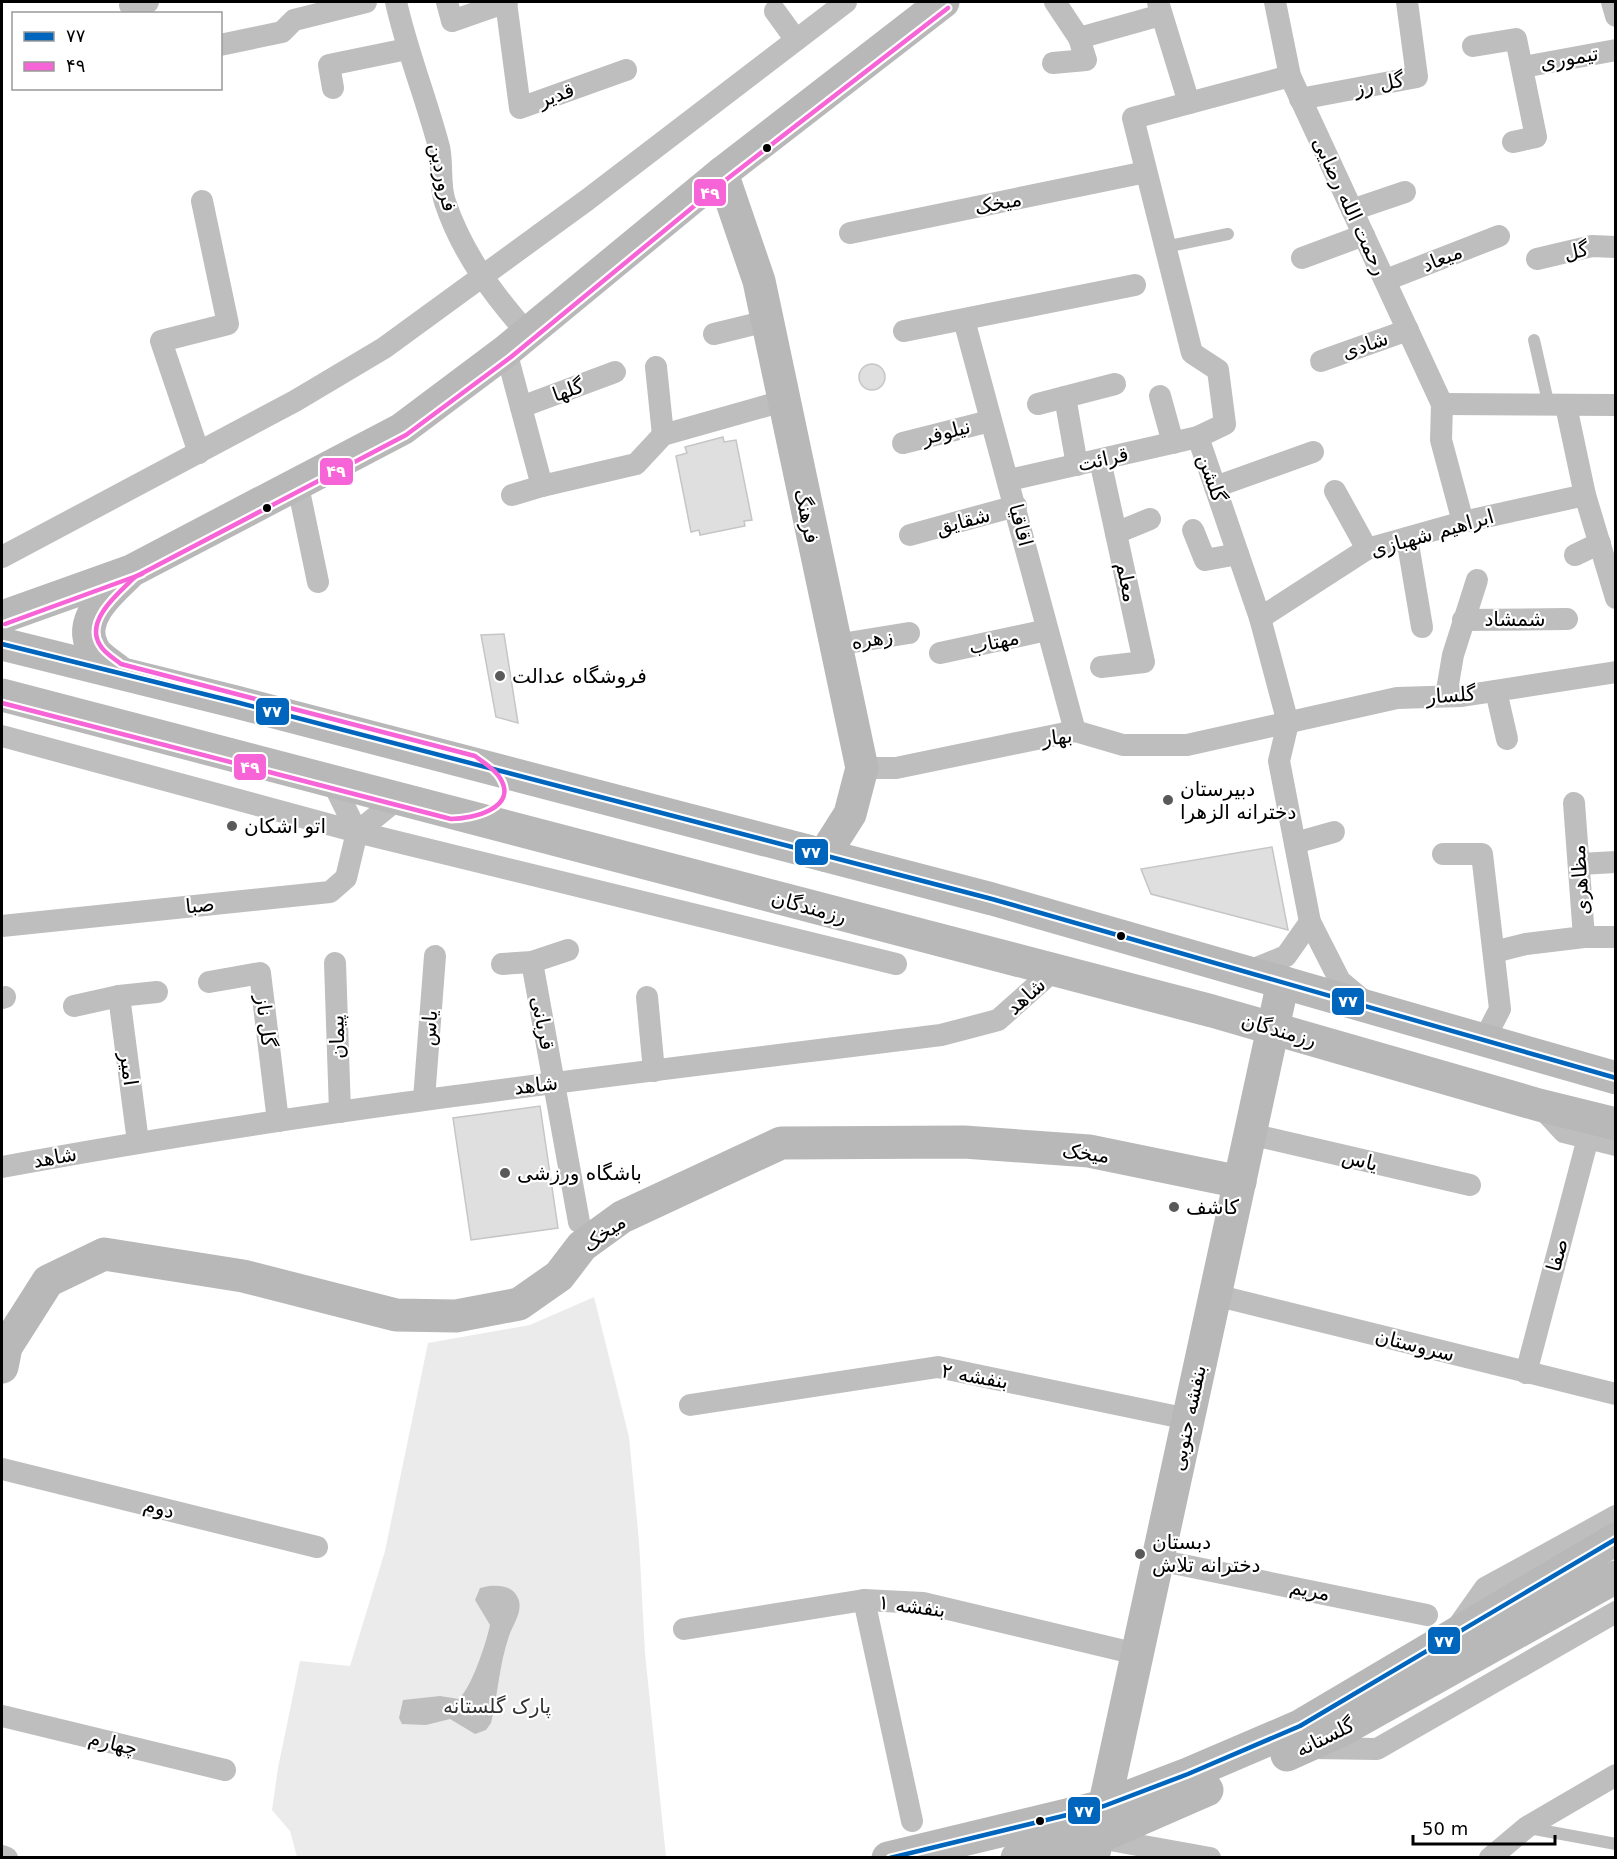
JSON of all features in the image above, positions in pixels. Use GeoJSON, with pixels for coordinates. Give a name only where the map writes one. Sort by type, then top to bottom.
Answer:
{"type":"FeatureCollection","features":[{"type":"Feature","properties":{"kind":"main road"},"geometry":{"type":"LineString","coordinates":[[3,623],[131,571],[298,486],[402,429],[517,342],[722,173],[943,2]]}},
{"type":"Feature","properties":{"kind":"main road","name":"فرهنگ"},"geometry":{"type":"LineString","coordinates":[[722,173],[759,281],[862,768],[850,814],[824,855]]}},
{"type":"Feature","properties":{"kind":"main road"},"geometry":{"type":"LineString","coordinates":[[118,671],[93,649],[89,627],[100,602],[131,571]]}},
{"type":"Feature","properties":{"kind":"main road"},"geometry":{"type":"LineString","coordinates":[[3,623],[118,671],[992,899],[1613,1075]]}},
{"type":"Feature","properties":{"kind":"main road","name":"رزمندگان"},"geometry":{"type":"LineString","coordinates":[[2,695],[331,779],[1273,1029],[1539,1105],[1602,1131]]}},
{"type":"Feature","properties":{"kind":"main road"},"geometry":{"type":"LineString","coordinates":[[453,812],[479,808],[495,797],[497,789],[493,781],[472,763]]}},
{"type":"Feature","properties":{"kind":"main road"},"geometry":{"type":"LineString","coordinates":[[545,836],[534,828],[539,805],[551,794],[566,788]]}},
{"type":"Feature","properties":{"kind":"main road","name":"بنفشه جنوبی"},"geometry":{"type":"LineString","coordinates":[[1095,1848],[1283,982]]}},
{"type":"Feature","properties":{"kind":"main road","name":"میخک"},"geometry":{"type":"LineString","coordinates":[[2,1367],[8,1331],[48,1281],[104,1254],[243,1276],[396,1315],[456,1316],[519,1304],[559,1276],[582,1246],[622,1217],[781,1143],[964,1142],[1089,1151],[1240,1182]]}},
{"type":"Feature","properties":{"kind":"main road","name":"گلستانه"},"geometry":{"type":"LineString","coordinates":[[888,1857],[1104,1806],[1188,1774],[1300,1726],[1439,1626],[1616,1539]]}},
{"type":"Feature","properties":{"kind":"main road","name":"گلستانه"},"geometry":{"type":"LineString","coordinates":[[1030,1856],[1095,1848],[1348,1726],[1616,1577]]}},
{"type":"Feature","properties":{"kind":"street"},"geometry":{"type":"LineString","coordinates":[[222,45],[282,32],[292,11],[366,2]]}},
{"type":"Feature","properties":{"kind":"street","name":"فروردین"},"geometry":{"type":"LineString","coordinates":[[396,2],[407,49],[439,148],[444,201],[473,264],[517,342]]}},
{"type":"Feature","properties":{"kind":"street"},"geometry":{"type":"LineString","coordinates":[[449,11],[507,2]]}},
{"type":"Feature","properties":{"kind":"street","name":"قدیر"},"geometry":{"type":"LineString","coordinates":[[507,2],[520,108],[626,70]]}},
{"type":"Feature","properties":{"kind":"street"},"geometry":{"type":"LineString","coordinates":[[2,557],[200,453],[295,401],[384,348],[482,278],[846,2]]}},
{"type":"Feature","properties":{"kind":"street"},"geometry":{"type":"LineString","coordinates":[[1053,63],[1086,60],[1079,38],[1055,2]]}},
{"type":"Feature","properties":{"kind":"street","name":"رحمت الله رضایی"},"geometry":{"type":"LineString","coordinates":[[1275,2],[1290,76],[1442,404],[1441,440],[1463,522]]}},
{"type":"Feature","properties":{"kind":"street","name":"گل رز"},"geometry":{"type":"LineString","coordinates":[[1300,99],[1417,77],[1407,2]]}},
{"type":"Feature","properties":{"kind":"street"},"geometry":{"type":"LineString","coordinates":[[1612,2],[1616,16]]}},
{"type":"Feature","properties":{"kind":"street"},"geometry":{"type":"LineString","coordinates":[[1079,38],[1159,8],[1190,103],[1290,76]]}},
{"type":"Feature","properties":{"kind":"street"},"geometry":{"type":"LineString","coordinates":[[775,11],[796,40]]}},
{"type":"Feature","properties":{"kind":"street"},"geometry":{"type":"LineString","coordinates":[[1473,46],[1516,39],[1536,137],[1512,142]]}},
{"type":"Feature","properties":{"kind":"street"},"geometry":{"type":"LineString","coordinates":[[333,88],[330,64],[407,49]]}},
{"type":"Feature","properties":{"kind":"street","name":"تیموری"},"geometry":{"type":"LineString","coordinates":[[1523,67],[1616,50]]}},
{"type":"Feature","properties":{"kind":"street","name":"گلشن"},"geometry":{"type":"LineString","coordinates":[[1190,103],[1133,118],[1192,353],[1218,370],[1225,424],[1198,436],[1260,618],[1288,723],[1279,761],[1310,922],[1340,981],[1371,1008]]}},
{"type":"Feature","properties":{"kind":"street","name":"میخک"},"geometry":{"type":"LineString","coordinates":[[850,233],[1146,172]]}},
{"type":"Feature","properties":{"kind":"street"},"geometry":{"type":"LineString","coordinates":[[1352,210],[1405,192]]}},
{"type":"Feature","properties":{"kind":"street"},"geometry":{"type":"LineString","coordinates":[[200,453],[161,341],[228,324],[202,201]]}},
{"type":"Feature","properties":{"kind":"street"},"geometry":{"type":"LineString","coordinates":[[1302,258],[1364,235]]}},
{"type":"Feature","properties":{"kind":"street","name":"میعاد"},"geometry":{"type":"LineString","coordinates":[[1386,280],[1498,236]]}},
{"type":"Feature","properties":{"kind":"street","name":"گل"},"geometry":{"type":"LineString","coordinates":[[1537,260],[1592,246],[1616,247]]}},
{"type":"Feature","properties":{"kind":"street"},"geometry":{"type":"LineString","coordinates":[[904,331],[1135,285]]}},
{"type":"Feature","properties":{"kind":"street","name":"اقاقیا"},"geometry":{"type":"LineString","coordinates":[[964,320],[1076,731]]}},
{"type":"Feature","properties":{"kind":"street"},"geometry":{"type":"LineString","coordinates":[[714,334],[767,321]]}},
{"type":"Feature","properties":{"kind":"street","name":"شادی"},"geometry":{"type":"LineString","coordinates":[[1321,361],[1408,330]]}},
{"type":"Feature","properties":{"kind":"street"},"geometry":{"type":"LineString","coordinates":[[517,342],[521,407],[542,486]]}},
{"type":"Feature","properties":{"kind":"street"},"geometry":{"type":"LineString","coordinates":[[656,367],[663,435]]}},
{"type":"Feature","properties":{"kind":"street","name":"گلها"},"geometry":{"type":"LineString","coordinates":[[521,407],[615,372]]}},
{"type":"Feature","properties":{"kind":"street"},"geometry":{"type":"LineString","coordinates":[[1038,404],[1115,384]]}},
{"type":"Feature","properties":{"kind":"street"},"geometry":{"type":"LineString","coordinates":[[1160,396],[1173,443]]}},
{"type":"Feature","properties":{"kind":"street"},"geometry":{"type":"LineString","coordinates":[[1065,397],[1077,465]]}},
{"type":"Feature","properties":{"kind":"street"},"geometry":{"type":"LineString","coordinates":[[512,495],[636,464],[663,435],[783,401]]}},
{"type":"Feature","properties":{"kind":"street"},"geometry":{"type":"LineString","coordinates":[[1442,404],[1616,405]]}},
{"type":"Feature","properties":{"kind":"street"},"geometry":{"type":"LineString","coordinates":[[1558,406],[1616,598]]}},
{"type":"Feature","properties":{"kind":"street","name":"نیلوفر"},"geometry":{"type":"LineString","coordinates":[[903,443],[990,421]]}},
{"type":"Feature","properties":{"kind":"street","name":"قرائت"},"geometry":{"type":"LineString","coordinates":[[1009,480],[1198,436]]}},
{"type":"Feature","properties":{"kind":"street"},"geometry":{"type":"LineString","coordinates":[[1215,487],[1313,452]]}},
{"type":"Feature","properties":{"kind":"street","name":"معلم"},"geometry":{"type":"LineString","coordinates":[[1100,460],[1144,662],[1101,667]]}},
{"type":"Feature","properties":{"kind":"street"},"geometry":{"type":"LineString","coordinates":[[298,486],[318,582]]}},
{"type":"Feature","properties":{"kind":"street"},"geometry":{"type":"LineString","coordinates":[[1335,491],[1367,549]]}},
{"type":"Feature","properties":{"kind":"street","name":"ابراهیم شهبازی"},"geometry":{"type":"LineString","coordinates":[[1260,618],[1367,549],[1463,522],[1585,495]]}},
{"type":"Feature","properties":{"kind":"street","name":"شقایق"},"geometry":{"type":"LineString","coordinates":[[910,535],[1016,506]]}},
{"type":"Feature","properties":{"kind":"street"},"geometry":{"type":"LineString","coordinates":[[1116,532],[1150,519]]}},
{"type":"Feature","properties":{"kind":"street"},"geometry":{"type":"LineString","coordinates":[[1193,530],[1205,560],[1238,554]]}},
{"type":"Feature","properties":{"kind":"street"},"geometry":{"type":"LineString","coordinates":[[1407,538],[1422,627]]}},
{"type":"Feature","properties":{"kind":"street"},"geometry":{"type":"LineString","coordinates":[[1575,555],[1600,543]]}},
{"type":"Feature","properties":{"kind":"street","name":"شمشاد"},"geometry":{"type":"LineString","coordinates":[[1446,696],[1462,620],[1477,580]]}},
{"type":"Feature","properties":{"kind":"street","name":"شمشاد"},"geometry":{"type":"LineString","coordinates":[[1462,620],[1567,619]]}},
{"type":"Feature","properties":{"kind":"street","name":"مهتاب"},"geometry":{"type":"LineString","coordinates":[[940,653],[1047,630]]}},
{"type":"Feature","properties":{"kind":"street","name":"زهره"},"geometry":{"type":"LineString","coordinates":[[835,645],[909,633]]}},
{"type":"Feature","properties":{"kind":"street","name":"گلسار"},"geometry":{"type":"LineString","coordinates":[[1288,723],[1325,712],[1397,698],[1496,691],[1616,672]]}},
{"type":"Feature","properties":{"kind":"street"},"geometry":{"type":"LineString","coordinates":[[1496,691],[1507,739]]}},
{"type":"Feature","properties":{"kind":"street","name":"بهار"},"geometry":{"type":"LineString","coordinates":[[862,768],[896,768],[1076,731],[1123,745],[1186,745],[1288,723]]}},
{"type":"Feature","properties":{"kind":"street"},"geometry":{"type":"LineString","coordinates":[[2,736],[357,832],[896,964]]}},
{"type":"Feature","properties":{"kind":"street"},"geometry":{"type":"LineString","coordinates":[[331,779],[357,832]]}},
{"type":"Feature","properties":{"kind":"street"},"geometry":{"type":"LineString","coordinates":[[357,832],[399,798]]}},
{"type":"Feature","properties":{"kind":"street","name":"مظاهری"},"geometry":{"type":"LineString","coordinates":[[1494,952],[1526,944],[1584,937],[1574,803]]}},
{"type":"Feature","properties":{"kind":"street","name":"صبا"},"geometry":{"type":"LineString","coordinates":[[2,926],[330,892],[346,878],[357,832]]}},
{"type":"Feature","properties":{"kind":"street"},"geometry":{"type":"LineString","coordinates":[[1296,843],[1334,832]]}},
{"type":"Feature","properties":{"kind":"street"},"geometry":{"type":"LineString","coordinates":[[1443,854],[1482,854],[1500,1009],[1484,1040]]}},
{"type":"Feature","properties":{"kind":"street"},"geometry":{"type":"LineString","coordinates":[[1580,864],[1616,862]]}},
{"type":"Feature","properties":{"kind":"street"},"geometry":{"type":"LineString","coordinates":[[1247,972],[1286,956],[1310,922]]}},
{"type":"Feature","properties":{"kind":"street"},"geometry":{"type":"LineString","coordinates":[[1584,937],[1616,937]]}},
{"type":"Feature","properties":{"kind":"street"},"geometry":{"type":"LineString","coordinates":[[502,964],[532,962],[568,950]]}},
{"type":"Feature","properties":{"kind":"street","name":"یاس"},"geometry":{"type":"LineString","coordinates":[[424,1099],[435,956]]}},
{"type":"Feature","properties":{"kind":"street","name":"قربانی"},"geometry":{"type":"LineString","coordinates":[[532,962],[579,1221]]}},
{"type":"Feature","properties":{"kind":"street","name":"پیمان"},"geometry":{"type":"LineString","coordinates":[[335,963],[340,1112]]}},
{"type":"Feature","properties":{"kind":"street","name":"شاهد"},"geometry":{"type":"LineString","coordinates":[[2,1167],[138,1142],[424,1099],[941,1035],[998,1020],[1053,971]]}},
{"type":"Feature","properties":{"kind":"street","name":"گل ناز"},"geometry":{"type":"LineString","coordinates":[[209,982],[260,973],[278,1121]]}},
{"type":"Feature","properties":{"kind":"street"},"geometry":{"type":"LineString","coordinates":[[74,1006],[119,996],[157,992]]}},
{"type":"Feature","properties":{"kind":"street","name":"امیر"},"geometry":{"type":"LineString","coordinates":[[119,996],[138,1142]]}},
{"type":"Feature","properties":{"kind":"street"},"geometry":{"type":"LineString","coordinates":[[647,996],[654,1071]]}},
{"type":"Feature","properties":{"kind":"street"},"geometry":{"type":"LineString","coordinates":[[1602,1131],[1616,1146]]}},
{"type":"Feature","properties":{"kind":"street","name":"صفا"},"geometry":{"type":"LineString","coordinates":[[1526,1373],[1602,1131]]}},
{"type":"Feature","properties":{"kind":"street","name":"یاس"},"geometry":{"type":"LineString","coordinates":[[1250,1134],[1470,1185]]}},
{"type":"Feature","properties":{"kind":"street","name":"سروستان"},"geometry":{"type":"LineString","coordinates":[[1215,1295],[1616,1394]]}},
{"type":"Feature","properties":{"kind":"street","name":"بنفشه ۲"},"geometry":{"type":"LineString","coordinates":[[690,1405],[938,1367],[1188,1419]]}},
{"type":"Feature","properties":{"kind":"street","name":"دوم"},"geometry":{"type":"LineString","coordinates":[[2,1469],[316,1547]]}},
{"type":"Feature","properties":{"kind":"street"},"geometry":{"type":"LineString","coordinates":[[1439,1626],[1485,1588],[1616,1516]]}},
{"type":"Feature","properties":{"kind":"street","name":"مریم"},"geometry":{"type":"LineString","coordinates":[[1158,1560],[1439,1626]]}},
{"type":"Feature","properties":{"kind":"street"},"geometry":{"type":"LineString","coordinates":[[864,1600],[912,1821]]}},
{"type":"Feature","properties":{"kind":"street","name":"بنفشه ۱"},"geometry":{"type":"LineString","coordinates":[[684,1629],[864,1600],[923,1603],[1137,1654]]}},
{"type":"Feature","properties":{"kind":"street"},"geometry":{"type":"LineString","coordinates":[[1302,1748],[1377,1749],[1616,1612]]}},
{"type":"Feature","properties":{"kind":"street","name":"چهارم"},"geometry":{"type":"LineString","coordinates":[[2,1716],[225,1770]]}},
{"type":"Feature","properties":{"kind":"street"},"geometry":{"type":"LineString","coordinates":[[1490,1857],[1527,1827],[1616,1775]]}},
{"type":"Feature","properties":{"kind":"street"},"geometry":{"type":"LineString","coordinates":[[1095,1848],[1210,1857]]}},
{"type":"Feature","properties":{"kind":"street"},"geometry":{"type":"LineString","coordinates":[[2,1856],[7,1857]]}},
{"type":"Feature","properties":{"kind":"lane"},"geometry":{"type":"LineString","coordinates":[[1165,247],[1228,234]]}},
{"type":"Feature","properties":{"kind":"lane"},"geometry":{"type":"LineString","coordinates":[[1534,340],[1558,406]]}},
{"type":"Feature","properties":{"kind":"lane"},"geometry":{"type":"LineString","coordinates":[[1527,1827],[1616,1844]]}},
{"type":"Feature","properties":{"kind":"green space","name":"پارک گلستانه"},"geometry":{"type":"Polygon","coordinates":[[[594,1297],[629,1437],[639,1541],[645,1653],[666,1857],[297,1857],[290,1831],[272,1810],[278,1768],[300,1661],[350,1666],[385,1551],[428,1343],[530,1325],[594,1297]]]}},
{"type":"Feature","properties":{"kind":"shaded area"},"geometry":{"type":"Polygon","coordinates":[[[503,1586],[511,1589],[520,1605],[503,1658],[491,1723],[486,1730],[475,1734],[450,1719],[426,1725],[402,1724],[399,1718],[403,1700],[440,1696],[459,1699],[464,1693],[478,1664],[490,1625],[475,1600],[480,1588],[503,1586]]]}},
{"type":"Feature","properties":{"kind":"building"},"geometry":{"type":"Polygon","coordinates":[[[872,364],[881,368],[885,377],[881,386],[872,390],[863,386],[859,377],[863,368],[872,364]]]}},
{"type":"Feature","properties":{"kind":"building"},"geometry":{"type":"Polygon","coordinates":[[[723,437],[724,442],[736,440],[752,520],[744,521],[745,526],[700,535],[699,530],[691,532],[676,456],[687,453],[685,447],[723,437]]]}},
{"type":"Feature","properties":{"kind":"building","name":"فروشگاه عدالت"},"geometry":{"type":"Polygon","coordinates":[[[504,634],[518,723],[496,717],[481,635],[504,634]]]}},
{"type":"Feature","properties":{"kind":"building"},"geometry":{"type":"Polygon","coordinates":[[[1272,847],[1288,930],[1151,894],[1141,869],[1272,847]]]}},
{"type":"Feature","properties":{"kind":"building","name":"باشگاه ورزشی"},"geometry":{"type":"Polygon","coordinates":[[[540,1106],[558,1228],[471,1240],[453,1118],[540,1106]]]}},
{"type":"Feature","properties":{"kind":"transit line","name":"۴۹"},"geometry":{"type":"LineString","coordinates":[[2,703],[451,819],[470,817],[491,810],[503,797],[504,788],[498,775],[475,756],[121,664],[102,648],[96,636],[100,616],[135,577],[406,435],[511,357],[727,179],[948,8]]}},
{"type":"Feature","properties":{"kind":"transit line","name":"۴۹"},"geometry":{"type":"LineString","coordinates":[[5,624],[142,574]]}},
{"type":"Feature","properties":{"kind":"transit line","name":"۷۷"},"geometry":{"type":"LineString","coordinates":[[2,644],[236,702],[992,899],[1616,1078]]}},
{"type":"Feature","properties":{"kind":"transit line","name":"۷۷"},"geometry":{"type":"LineString","coordinates":[[890,1858],[1104,1806],[1188,1774],[1300,1726],[1616,1539]]}},
{"type":"Feature","properties":{"kind":"place","name":"فروشگاه عدالت"},"geometry":{"type":"Point","coordinates":[500,676]}},
{"type":"Feature","properties":{"kind":"place","name":"دبيرستان دخترانه الزهرا"},"geometry":{"type":"Point","coordinates":[1168,800]}},
{"type":"Feature","properties":{"kind":"place","name":"اتو اشکان"},"geometry":{"type":"Point","coordinates":[232,826]}},
{"type":"Feature","properties":{"kind":"place","name":"باشگاه ورزشی"},"geometry":{"type":"Point","coordinates":[505,1173]}},
{"type":"Feature","properties":{"kind":"place","name":"کاشف"},"geometry":{"type":"Point","coordinates":[1174,1207]}},
{"type":"Feature","properties":{"kind":"place","name":"دبستان دخترانه تلاش"},"geometry":{"type":"Point","coordinates":[1140,1554]}}]}
